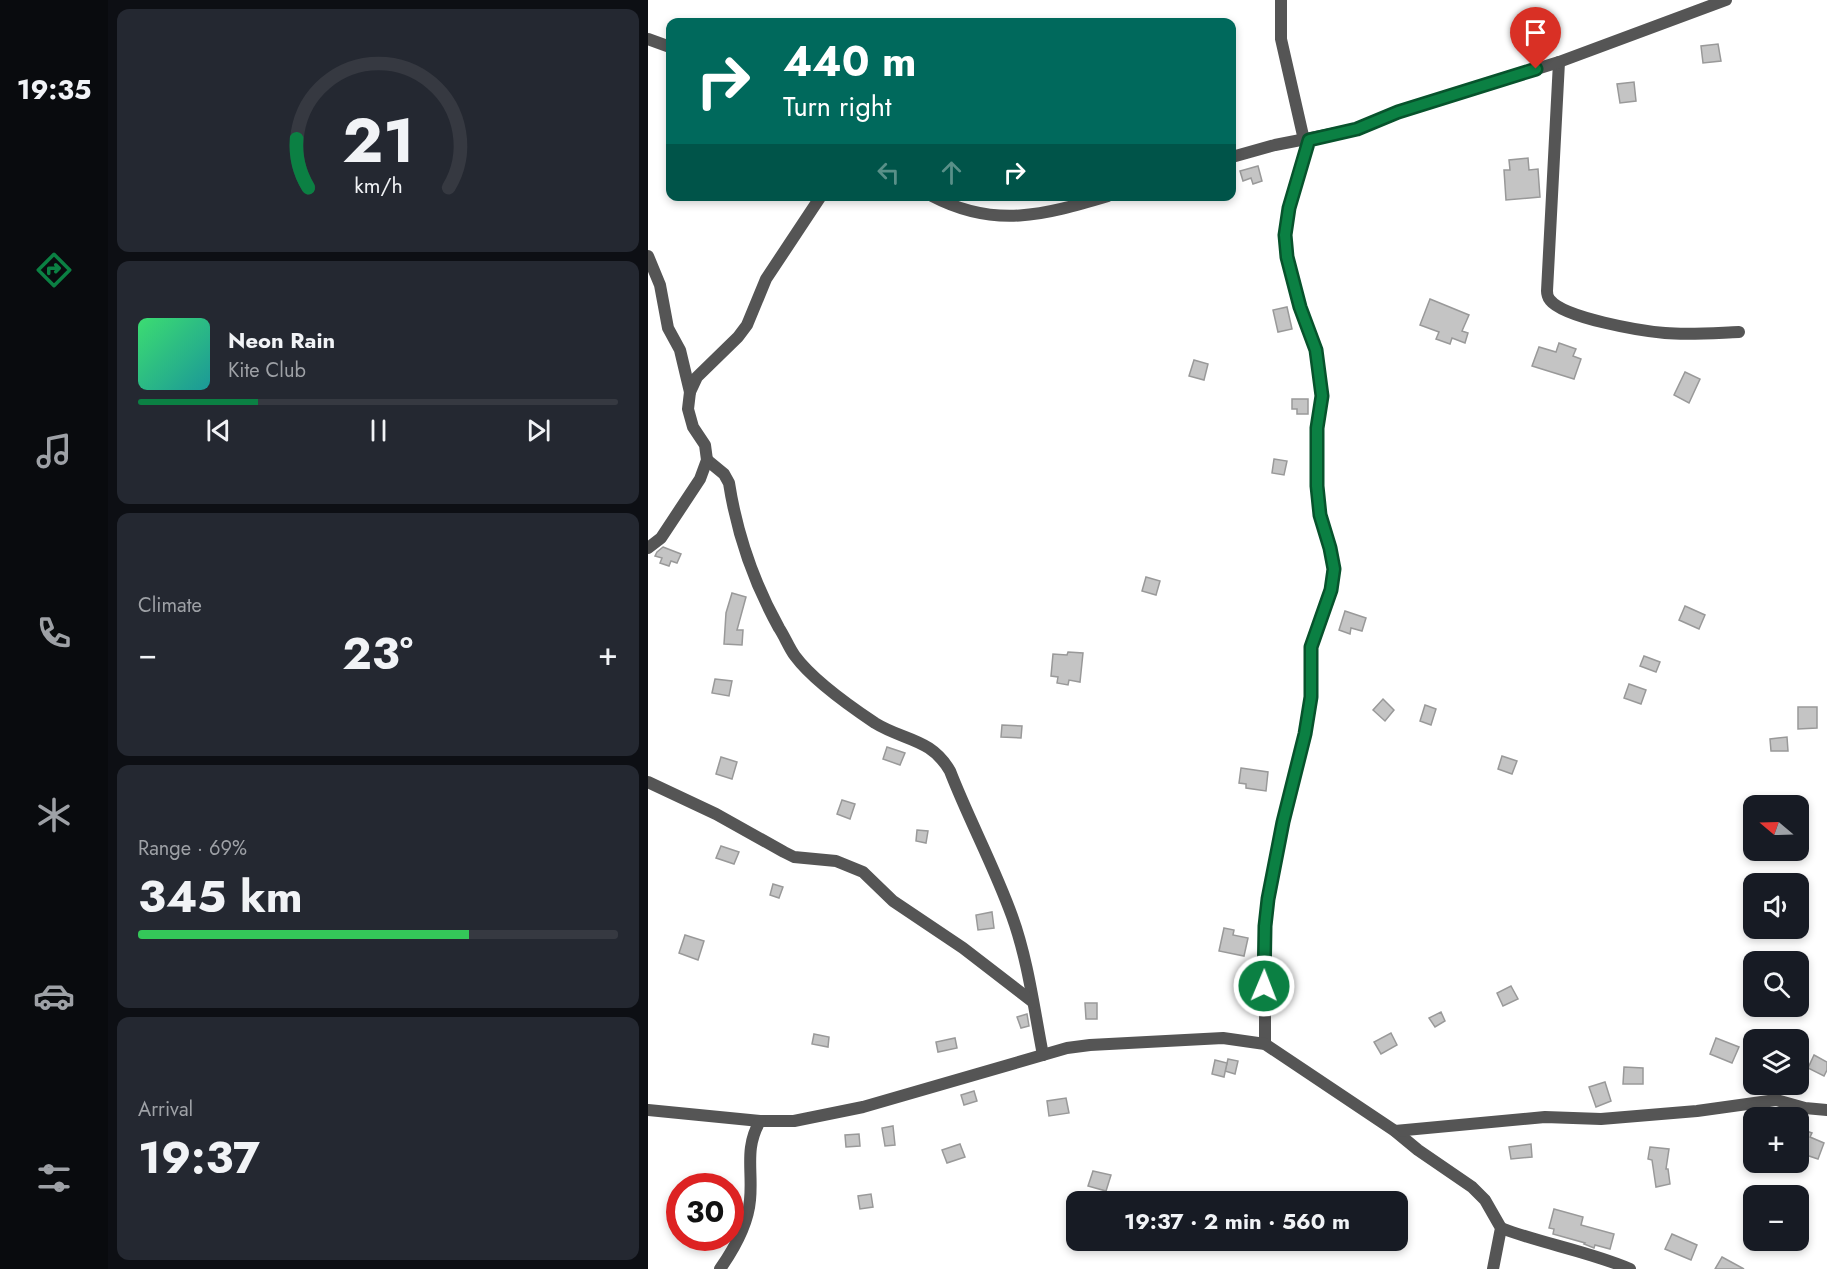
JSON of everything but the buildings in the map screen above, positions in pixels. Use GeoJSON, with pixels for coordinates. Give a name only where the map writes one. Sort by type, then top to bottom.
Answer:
{"type":"FeatureCollection","features":[{"type":"Feature","properties":{"kind":"street"},"geometry":{"type":"LineString","coordinates":[[1265,1044],[1265,926],[1268,899],[1283,822],[1305,734],[1311,697],[1311,647],[1331,590],[1334,569],[1320,515],[1317,486],[1317,428],[1322,396],[1316,350],[1300,307],[1287,257],[1285,235],[1289,208],[1307,140],[1281,39],[1281,0]]}},
{"type":"Feature","properties":{"kind":"street"},"geometry":{"type":"LineString","coordinates":[[1236,156],[1275,145],[1357,129],[1398,112],[1558,62],[1726,0]]}},
{"type":"Feature","properties":{"kind":"street"},"geometry":{"type":"LineString","coordinates":[[648,39],[666,46]]}},
{"type":"Feature","properties":{"kind":"street"},"geometry":{"type":"LineString","coordinates":[[1558,62],[1547,291],[1549,299],[1558,306],[1577,314],[1629,328],[1665,333],[1739,332]]}},
{"type":"Feature","properties":{"kind":"street"},"geometry":{"type":"LineString","coordinates":[[690,392],[698,377],[747,325],[766,279],[818,201]]}},
{"type":"Feature","properties":{"kind":"street"},"geometry":{"type":"LineString","coordinates":[[941,201],[954,208],[987,216],[1015,217],[1089,201]]}},
{"type":"Feature","properties":{"kind":"street"},"geometry":{"type":"LineString","coordinates":[[648,256],[660,285],[668,328],[680,350],[690,392],[688,409],[690,418],[705,445],[707,460],[700,479],[661,538],[648,548]]}},
{"type":"Feature","properties":{"kind":"street"},"geometry":{"type":"LineString","coordinates":[[707,460],[724,474],[729,483],[748,562],[767,606],[795,656],[808,671],[860,712],[879,725],[917,741],[943,759],[1013,918],[1043,1055]]}},
{"type":"Feature","properties":{"kind":"street"},"geometry":{"type":"LineString","coordinates":[[648,782],[716,814],[784,852],[794,856],[836,861],[863,872],[893,901],[963,948],[1033,1002]]}},
{"type":"Feature","properties":{"kind":"street"},"geometry":{"type":"LineString","coordinates":[[648,1110],[760,1121],[794,1120],[863,1107],[1067,1048],[1223,1038],[1265,1044],[1395,1131],[1418,1150],[1472,1187],[1485,1200],[1500,1228],[1493,1269]]}},
{"type":"Feature","properties":{"kind":"street"},"geometry":{"type":"LineString","coordinates":[[1395,1131],[1545,1117],[1602,1119],[1697,1111],[1776,1100],[1805,1108],[1827,1110]]}},
{"type":"Feature","properties":{"kind":"street"},"geometry":{"type":"LineString","coordinates":[[720,1269],[729,1257],[747,1219],[750,1201],[750,1143],[760,1121]]}},
{"type":"Feature","properties":{"kind":"street"},"geometry":{"type":"LineString","coordinates":[[1500,1228],[1531,1240],[1603,1258],[1630,1269]]}},
{"type":"Feature","properties":{"kind":"route"},"geometry":{"type":"LineString","coordinates":[[1264,986],[1268,899],[1283,822],[1305,734],[1311,697],[1311,647],[1316,627],[1331,590],[1334,569],[1320,515],[1317,486],[1317,428],[1322,396],[1316,350],[1300,307],[1287,257],[1285,235],[1289,208],[1309,140],[1357,129],[1398,112],[1536,69]]}}]}
